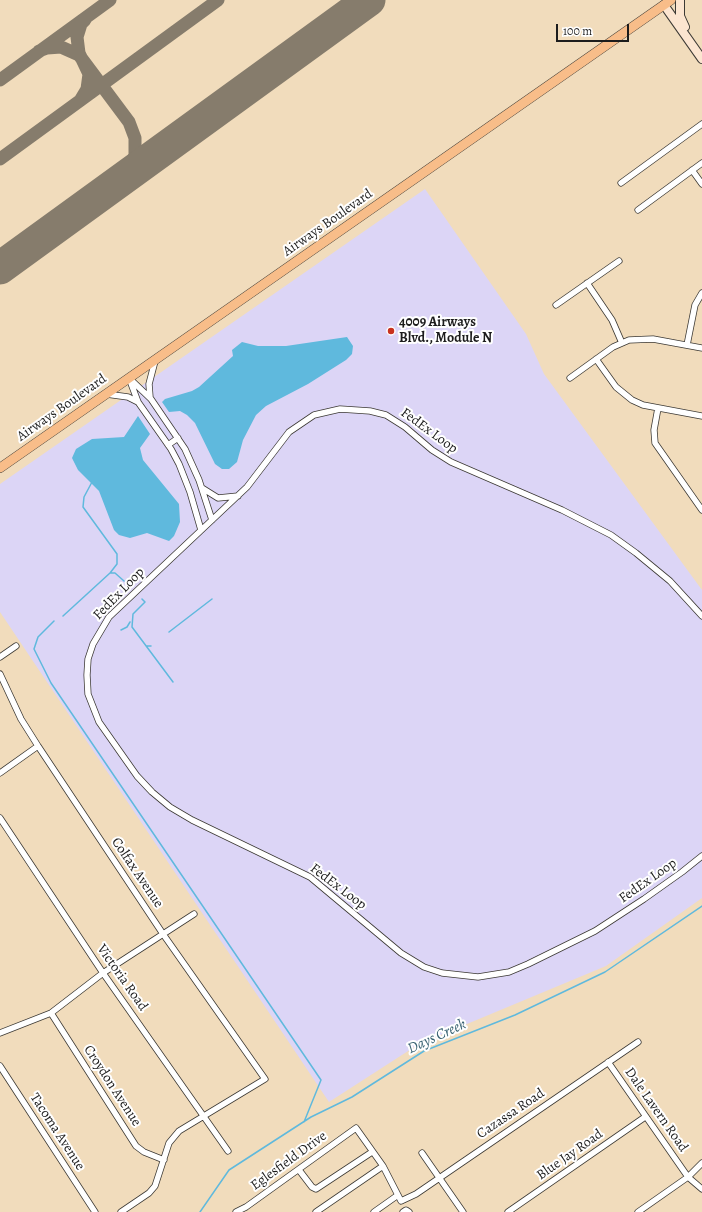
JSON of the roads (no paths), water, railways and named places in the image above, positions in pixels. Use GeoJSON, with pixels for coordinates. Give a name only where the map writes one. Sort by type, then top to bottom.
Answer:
{"type":"FeatureCollection","features":[{"type":"Feature","properties":{"kind":"main road"},"geometry":{"type":"LineString","coordinates":[[680,0],[679,11],[681,20],[702,50]]}},
{"type":"Feature","properties":{"kind":"main road"},"geometry":{"type":"LineString","coordinates":[[668,2],[702,59]]}},
{"type":"Feature","properties":{"kind":"main road","name":"Airways Boulevard"},"geometry":{"type":"LineString","coordinates":[[0,468],[668,2]]}},
{"type":"Feature","properties":{"kind":"street"},"geometry":{"type":"LineString","coordinates":[[622,183],[702,124]]}},
{"type":"Feature","properties":{"kind":"street"},"geometry":{"type":"LineString","coordinates":[[638,210],[702,163]]}},
{"type":"Feature","properties":{"kind":"street"},"geometry":{"type":"LineString","coordinates":[[692,170],[702,184]]}},
{"type":"Feature","properties":{"kind":"street"},"geometry":{"type":"LineString","coordinates":[[556,305],[619,260]]}},
{"type":"Feature","properties":{"kind":"street"},"geometry":{"type":"LineString","coordinates":[[587,283],[612,320],[622,342]]}},
{"type":"Feature","properties":{"kind":"street"},"geometry":{"type":"LineString","coordinates":[[687,345],[695,305],[702,293]]}},
{"type":"Feature","properties":{"kind":"street"},"geometry":{"type":"LineString","coordinates":[[570,378],[622,342],[646,338],[702,348]]}},
{"type":"Feature","properties":{"kind":"street"},"geometry":{"type":"LineString","coordinates":[[596,360],[616,387],[626,397],[639,403],[658,408],[702,416]]}},
{"type":"Feature","properties":{"kind":"street"},"geometry":{"type":"LineString","coordinates":[[151,399],[149,384],[155,361]]}},
{"type":"Feature","properties":{"kind":"street"},"geometry":{"type":"LineString","coordinates":[[129,378],[151,399],[178,438],[192,463],[212,520]]}},
{"type":"Feature","properties":{"kind":"street"},"geometry":{"type":"LineString","coordinates":[[129,378],[138,402],[168,445],[184,475],[201,530]]}},
{"type":"Feature","properties":{"kind":"street"},"geometry":{"type":"LineString","coordinates":[[106,394],[128,396],[138,402]]}},
{"type":"Feature","properties":{"kind":"street"},"geometry":{"type":"LineString","coordinates":[[658,408],[654,430],[655,443],[702,510]]}},
{"type":"Feature","properties":{"kind":"street","name":"FedEx Loop"},"geometry":{"type":"LineString","coordinates":[[702,616],[670,581],[611,535],[562,510],[451,462],[432,450],[399,423],[378,412],[340,409],[322,412],[308,418],[285,436],[256,476],[238,496],[105,621],[93,644],[87,667],[88,694],[99,722],[137,776],[152,792],[170,807],[192,820],[310,877],[409,959],[442,973],[470,977],[489,976],[509,972],[577,941],[632,907],[702,856]]}},
{"type":"Feature","properties":{"kind":"street"},"geometry":{"type":"LineString","coordinates":[[168,445],[178,438]]}},
{"type":"Feature","properties":{"kind":"street"},"geometry":{"type":"LineString","coordinates":[[202,488],[218,498],[238,496]]}},
{"type":"Feature","properties":{"kind":"street"},"geometry":{"type":"LineString","coordinates":[[0,657],[16,646]]}},
{"type":"Feature","properties":{"kind":"street","name":"Colfax Avenue"},"geometry":{"type":"LineString","coordinates":[[0,674],[21,719],[38,746],[164,934],[265,1079],[204,1116]]}},
{"type":"Feature","properties":{"kind":"street"},"geometry":{"type":"LineString","coordinates":[[0,773],[38,746]]}},
{"type":"Feature","properties":{"kind":"street","name":"Victoria Road"},"geometry":{"type":"LineString","coordinates":[[0,818],[103,973],[228,1151]]}},
{"type":"Feature","properties":{"kind":"street"},"geometry":{"type":"LineString","coordinates":[[0,1033],[51,1013],[103,973],[194,914]]}},
{"type":"Feature","properties":{"kind":"street","name":"Croydon Avenue"},"geometry":{"type":"LineString","coordinates":[[51,1013],[136,1146],[144,1152],[164,1160]]}},
{"type":"Feature","properties":{"kind":"street","name":"Cazassa Road"},"geometry":{"type":"LineString","coordinates":[[398,1195],[401,1201],[416,1194],[638,1042]]}},
{"type":"Feature","properties":{"kind":"street","name":"Dale Lavern Road"},"geometry":{"type":"LineString","coordinates":[[608,1062],[688,1177],[702,1189]]}},
{"type":"Feature","properties":{"kind":"street","name":"Tacoma Avenue"},"geometry":{"type":"LineString","coordinates":[[0,1066],[95,1212]]}},
{"type":"Feature","properties":{"kind":"street"},"geometry":{"type":"LineString","coordinates":[[121,1212],[149,1193],[155,1186],[169,1143],[179,1131],[204,1116]]}},
{"type":"Feature","properties":{"kind":"street","name":"Blue Jay Road"},"geometry":{"type":"LineString","coordinates":[[508,1212],[645,1117]]}},
{"type":"Feature","properties":{"kind":"street","name":"Eglesfield Drive"},"geometry":{"type":"LineString","coordinates":[[236,1212],[247,1210],[356,1128],[372,1152]]}},
{"type":"Feature","properties":{"kind":"street"},"geometry":{"type":"LineString","coordinates":[[299,1170],[312,1187],[320,1188],[372,1152],[383,1166],[398,1195],[374,1212]]}},
{"type":"Feature","properties":{"kind":"street"},"geometry":{"type":"LineString","coordinates":[[422,1152],[463,1212]]}},
{"type":"Feature","properties":{"kind":"street"},"geometry":{"type":"LineString","coordinates":[[638,1212],[688,1177],[702,1163]]}},
{"type":"Feature","properties":{"kind":"street"},"geometry":{"type":"LineString","coordinates":[[316,1212],[383,1166]]}},
{"type":"Feature","properties":{"kind":"water"},"geometry":{"type":"Polygon","coordinates":[[[347,337],[353,346],[352,354],[346,360],[308,384],[266,406],[256,415],[243,440],[237,462],[229,469],[222,469],[215,464],[195,423],[187,415],[180,411],[169,412],[162,402],[165,399],[192,391],[199,387],[233,356],[232,350],[242,342],[258,346],[286,346],[347,337]]]}},
{"type":"Feature","properties":{"kind":"water"},"geometry":{"type":"Polygon","coordinates":[[[138,416],[150,434],[140,448],[143,460],[179,504],[180,522],[174,536],[169,541],[147,533],[130,538],[119,535],[114,530],[99,491],[78,470],[72,458],[76,449],[92,439],[124,437],[138,416]]]}},
{"type":"Feature","properties":{"kind":"waterway"},"geometry":{"type":"LineString","coordinates":[[63,616],[110,573],[117,564],[117,554],[83,507],[84,497],[92,482]]}},
{"type":"Feature","properties":{"kind":"waterway"},"geometry":{"type":"LineString","coordinates":[[111,573],[115,573],[124,581]]}},
{"type":"Feature","properties":{"kind":"waterway"},"geometry":{"type":"LineString","coordinates":[[142,599],[145,602],[133,614],[132,627],[173,682]]}},
{"type":"Feature","properties":{"kind":"waterway"},"geometry":{"type":"LineString","coordinates":[[169,632],[212,599]]}},
{"type":"Feature","properties":{"kind":"waterway"},"geometry":{"type":"LineString","coordinates":[[54,621],[38,637],[34,649],[51,683],[321,1080],[304,1122]]}},
{"type":"Feature","properties":{"kind":"waterway"},"geometry":{"type":"LineString","coordinates":[[121,630],[127,627],[130,622]]}},
{"type":"Feature","properties":{"kind":"waterway"},"geometry":{"type":"LineString","coordinates":[[146,646],[151,646]]}},
{"type":"Feature","properties":{"kind":"waterway","name":"Days Creek"},"geometry":{"type":"LineString","coordinates":[[200,1212],[229,1170],[311,1117],[352,1097],[424,1051],[515,1015],[605,972],[702,906]]}},
{"type":"Feature","properties":{"kind":"place","name":"4009 Airways Blvd., Module N"},"geometry":{"type":"Point","coordinates":[391,331]}}]}
